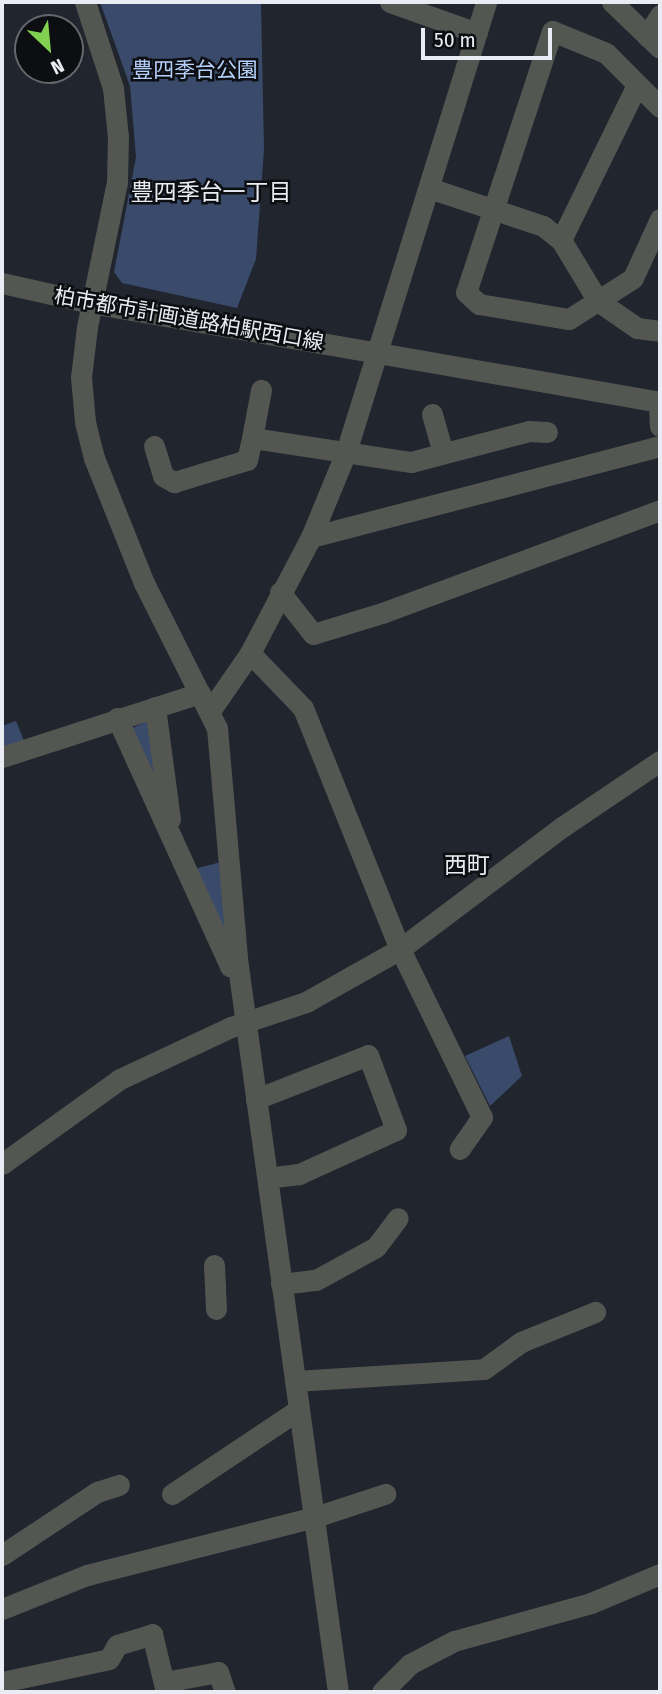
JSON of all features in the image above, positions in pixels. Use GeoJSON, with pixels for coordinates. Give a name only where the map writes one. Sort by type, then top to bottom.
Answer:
{"type":"FeatureCollection","features":[{"type":"Feature","properties":{"kind":"street"},"geometry":{"type":"LineString","coordinates":[[85,2],[113,88],[118,137],[117,182],[91,303],[81,377],[94,458],[144,583],[217,728],[238,966],[338,1692]]}},
{"type":"Feature","properties":{"kind":"street"},"geometry":{"type":"LineString","coordinates":[[390,2],[412,6],[477,33]]}},
{"type":"Feature","properties":{"kind":"street"},"geometry":{"type":"LineString","coordinates":[[2,757],[155,707],[205,702],[250,653],[311,537],[346,452],[485,2]]}},
{"type":"Feature","properties":{"kind":"street"},"geometry":{"type":"LineString","coordinates":[[612,2],[654,42]]}},
{"type":"Feature","properties":{"kind":"street"},"geometry":{"type":"LineString","coordinates":[[654,42],[660,15]]}},
{"type":"Feature","properties":{"kind":"street"},"geometry":{"type":"LineString","coordinates":[[660,107],[606,53],[552,31],[466,292],[478,304],[569,319],[633,278],[660,219]]}},
{"type":"Feature","properties":{"kind":"street"},"geometry":{"type":"LineString","coordinates":[[561,240],[637,85]]}},
{"type":"Feature","properties":{"kind":"street"},"geometry":{"type":"LineString","coordinates":[[429,188],[543,226],[561,240],[598,300],[637,328],[660,331]]}},
{"type":"Feature","properties":{"kind":"street","name":"柏市都市計画道路柏駅西口線"},"geometry":{"type":"LineString","coordinates":[[2,283],[91,303],[660,402]]}},
{"type":"Feature","properties":{"kind":"street"},"geometry":{"type":"LineString","coordinates":[[154,446],[163,476],[174,482],[247,460],[261,390]]}},
{"type":"Feature","properties":{"kind":"street"},"geometry":{"type":"LineString","coordinates":[[660,402],[660,426]]}},
{"type":"Feature","properties":{"kind":"street"},"geometry":{"type":"LineString","coordinates":[[432,414],[443,453]]}},
{"type":"Feature","properties":{"kind":"street"},"geometry":{"type":"LineString","coordinates":[[252,438],[411,462],[529,431],[547,432]]}},
{"type":"Feature","properties":{"kind":"street"},"geometry":{"type":"LineString","coordinates":[[311,537],[660,446]]}},
{"type":"Feature","properties":{"kind":"street"},"geometry":{"type":"LineString","coordinates":[[281,592],[313,634],[382,613],[660,510]]}},
{"type":"Feature","properties":{"kind":"street"},"geometry":{"type":"LineString","coordinates":[[250,653],[303,708],[400,949],[482,1117],[460,1149]]}},
{"type":"Feature","properties":{"kind":"street"},"geometry":{"type":"LineString","coordinates":[[155,707],[173,842]]}},
{"type":"Feature","properties":{"kind":"street"},"geometry":{"type":"LineString","coordinates":[[117,718],[230,966],[238,966]]}},
{"type":"Feature","properties":{"kind":"street"},"geometry":{"type":"LineString","coordinates":[[2,1164],[120,1079],[210,1036],[246,1026],[306,1002],[400,949],[562,827],[660,761]]}},
{"type":"Feature","properties":{"kind":"street"},"geometry":{"type":"LineString","coordinates":[[256,1100],[368,1055],[396,1130],[299,1174],[268,1178]]}},
{"type":"Feature","properties":{"kind":"street"},"geometry":{"type":"LineString","coordinates":[[281,1284],[316,1280],[376,1247],[397,1218]]}},
{"type":"Feature","properties":{"kind":"street"},"geometry":{"type":"LineString","coordinates":[[214,1265],[216,1309]]}},
{"type":"Feature","properties":{"kind":"street"},"geometry":{"type":"LineString","coordinates":[[295,1381],[484,1370],[521,1342],[595,1312]]}},
{"type":"Feature","properties":{"kind":"street"},"geometry":{"type":"LineString","coordinates":[[172,1494],[298,1410]]}},
{"type":"Feature","properties":{"kind":"street"},"geometry":{"type":"LineString","coordinates":[[2,1555],[97,1492],[119,1485]]}},
{"type":"Feature","properties":{"kind":"street"},"geometry":{"type":"LineString","coordinates":[[2,1609],[87,1574],[315,1517],[385,1494]]}},
{"type":"Feature","properties":{"kind":"street"},"geometry":{"type":"LineString","coordinates":[[382,1692],[410,1664],[454,1641],[591,1603],[660,1574]]}},
{"type":"Feature","properties":{"kind":"street"},"geometry":{"type":"LineString","coordinates":[[2,1682],[108,1659],[117,1644],[152,1634],[165,1687],[218,1672],[225,1692]]}},
{"type":"Feature","properties":{"kind":"green space","name":"豊四季台公園"},"geometry":{"type":"Polygon","coordinates":[[[100,2],[261,2],[264,150],[256,259],[237,308],[122,283],[114,272],[136,157],[130,86],[100,2]]]}},
{"type":"Feature","properties":{"kind":"green space"},"geometry":{"type":"Polygon","coordinates":[[[16,721],[25,743],[2,751],[2,726],[16,721]]]}},
{"type":"Feature","properties":{"kind":"green space"},"geometry":{"type":"Polygon","coordinates":[[[148,721],[161,799],[130,729],[148,721]]]}},
{"type":"Feature","properties":{"kind":"green space"},"geometry":{"type":"Polygon","coordinates":[[[221,862],[230,949],[186,871],[221,862]]]}},
{"type":"Feature","properties":{"kind":"green space"},"geometry":{"type":"Polygon","coordinates":[[[509,1036],[522,1076],[490,1106],[465,1056],[509,1036]]]}},
{"type":"Feature","properties":{"kind":"district","name":"豊四季台一丁目"},"geometry":{"type":"Point","coordinates":[211,192]}},
{"type":"Feature","properties":{"kind":"district","name":"西町"},"geometry":{"type":"Point","coordinates":[467,865]}}]}
